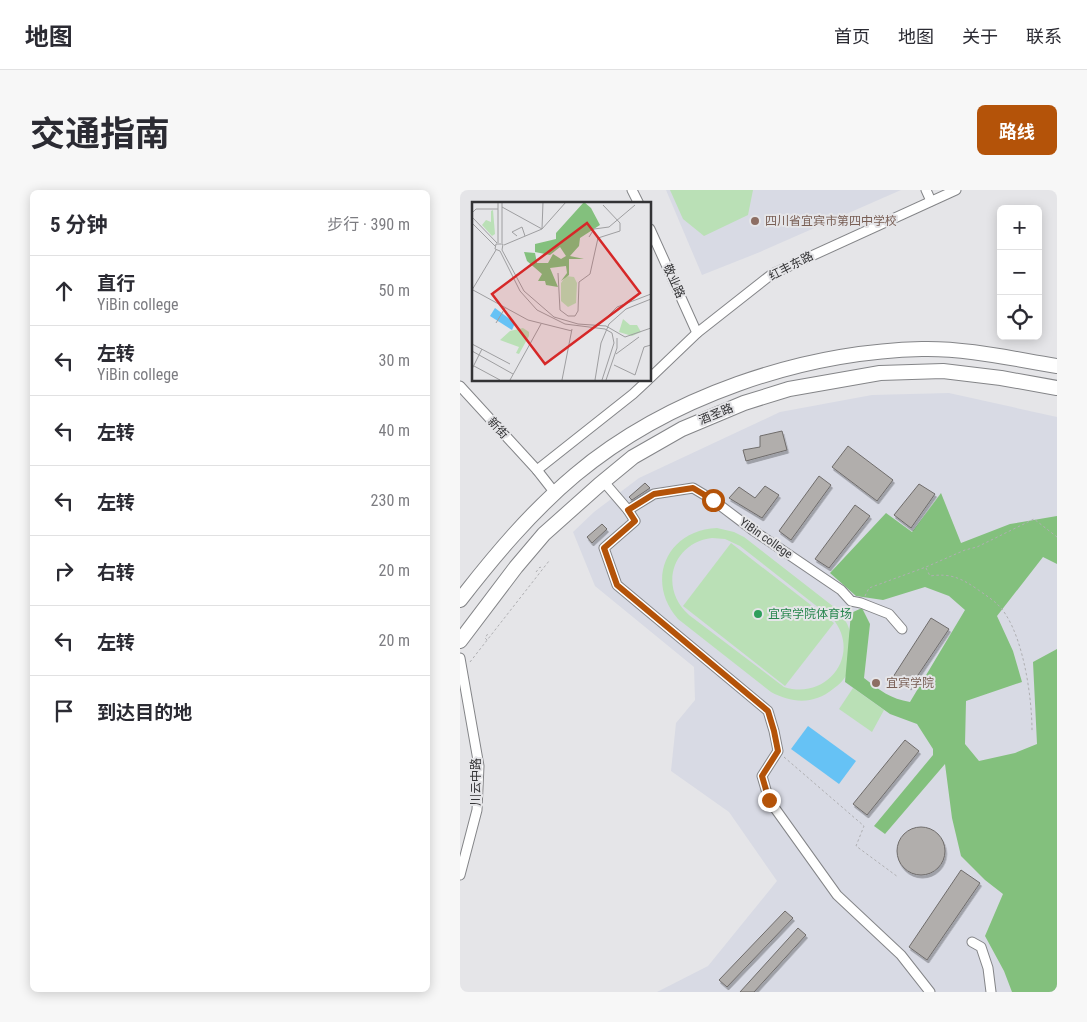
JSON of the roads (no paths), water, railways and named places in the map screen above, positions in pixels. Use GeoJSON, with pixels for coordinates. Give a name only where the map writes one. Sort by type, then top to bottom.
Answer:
{"type":"FeatureCollection","features":[{"type":"Feature","properties":{"kind":"highway","name":"酒圣路"},"geometry":{"type":"LineString","coordinates":[[460,600],[497,552],[524,523],[597,457],[658,420],[702,397],[746,380],[830,359],[922,349],[962,351],[1057,366]]}},
{"type":"Feature","properties":{"kind":"highway","name":"酒圣路"},"geometry":{"type":"LineString","coordinates":[[460,641],[544,534],[633,457],[682,429],[744,403],[790,389],[880,373],[943,371],[1001,378],[1057,388]]}},
{"type":"Feature","properties":{"kind":"street"},"geometry":{"type":"LineString","coordinates":[[632,190],[638,202]]}},
{"type":"Feature","properties":{"kind":"street"},"geometry":{"type":"LineString","coordinates":[[926,190],[931,202]]}},
{"type":"Feature","properties":{"kind":"street","name":"红丰东路"},"geometry":{"type":"LineString","coordinates":[[651,377],[697,333],[772,274],[956,190]]}},
{"type":"Feature","properties":{"kind":"street","name":"敬业路"},"geometry":{"type":"LineString","coordinates":[[651,231],[697,333]]}},
{"type":"Feature","properties":{"kind":"street","name":"红丰东路"},"geometry":{"type":"LineString","coordinates":[[537,470],[647,381]]}},
{"type":"Feature","properties":{"kind":"street","name":"新街"},"geometry":{"type":"LineString","coordinates":[[460,386],[537,470],[555,493]]}},
{"type":"Feature","properties":{"kind":"street"},"geometry":{"type":"LineString","coordinates":[[604,482],[635,521],[604,548],[617,585],[768,711],[778,751],[762,776],[769,800],[837,895],[901,955],[930,992]]}},
{"type":"Feature","properties":{"kind":"street","name":"YiBin college"},"geometry":{"type":"LineString","coordinates":[[628,510],[654,494],[693,488],[841,590],[851,601],[890,614],[902,629]]}},
{"type":"Feature","properties":{"kind":"street","name":"川云中路"},"geometry":{"type":"LineString","coordinates":[[460,658],[479,766],[476,810],[460,875]]}},
{"type":"Feature","properties":{"kind":"street"},"geometry":{"type":"LineString","coordinates":[[972,942],[981,947],[988,968],[991,992]]}},
{"type":"Feature","properties":{"kind":"water"},"geometry":{"type":"Polygon","coordinates":[[[808,726],[856,761],[839,784],[791,749],[808,726]]]}},
{"type":"Feature","properties":{"kind":"place","name":"四川省宜宾市第四中学校"},"geometry":{"type":"Point","coordinates":[755,221]}},
{"type":"Feature","properties":{"kind":"place","name":"宜宾学院体育场"},"geometry":{"type":"Point","coordinates":[758,614]}},
{"type":"Feature","properties":{"kind":"place","name":"宜宾学院"},"geometry":{"type":"Point","coordinates":[876,683]}}]}
